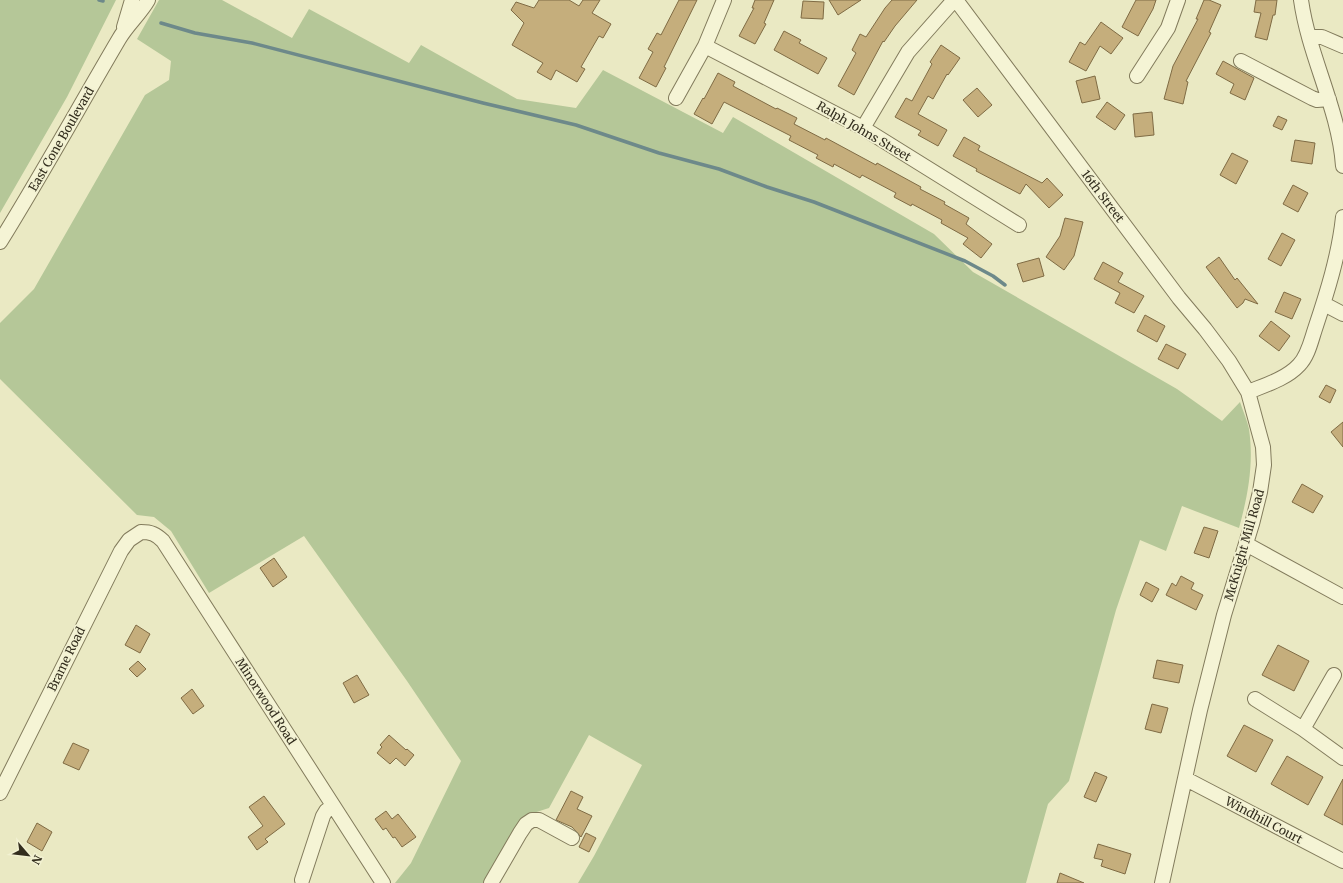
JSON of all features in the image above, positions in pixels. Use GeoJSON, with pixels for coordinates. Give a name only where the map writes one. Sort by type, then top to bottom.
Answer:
{"type":"FeatureCollection","features":[{"type":"Feature","properties":{"kind":"street","name":"East Cone Boulevard"},"geometry":{"type":"LineString","coordinates":[[121,35],[132,0]]}},
{"type":"Feature","properties":{"kind":"street","name":"East Cone Boulevard"},"geometry":{"type":"LineString","coordinates":[[0,242],[31,192],[121,35],[148,0]]}},
{"type":"Feature","properties":{"kind":"street"},"geometry":{"type":"LineString","coordinates":[[676,98],[705,46],[724,0]]}},
{"type":"Feature","properties":{"kind":"street"},"geometry":{"type":"LineString","coordinates":[[863,128],[908,52],[955,0]]}},
{"type":"Feature","properties":{"kind":"street","name":"16th Street"},"geometry":{"type":"LineString","coordinates":[[955,0],[1179,298],[1206,329],[1229,361],[1248,392]]}},
{"type":"Feature","properties":{"kind":"street"},"geometry":{"type":"LineString","coordinates":[[1136,76],[1168,28],[1178,0]]}},
{"type":"Feature","properties":{"kind":"street"},"geometry":{"type":"LineString","coordinates":[[1301,0],[1309,37],[1337,125],[1343,166]]}},
{"type":"Feature","properties":{"kind":"street"},"geometry":{"type":"LineString","coordinates":[[1309,37],[1322,37],[1343,46]]}},
{"type":"Feature","properties":{"kind":"street","name":"Ralph Johns Street"},"geometry":{"type":"LineString","coordinates":[[705,46],[863,128],[1019,225]]}},
{"type":"Feature","properties":{"kind":"street"},"geometry":{"type":"LineString","coordinates":[[1241,61],[1312,98],[1317,100],[1328,99]]}},
{"type":"Feature","properties":{"kind":"street"},"geometry":{"type":"LineString","coordinates":[[1248,392],[1291,372],[1300,364],[1306,355],[1324,304],[1338,249],[1343,217]]}},
{"type":"Feature","properties":{"kind":"street"},"geometry":{"type":"LineString","coordinates":[[1324,304],[1343,314]]}},
{"type":"Feature","properties":{"kind":"street","name":"McKnight Mill Road"},"geometry":{"type":"LineString","coordinates":[[1162,883],[1200,710],[1224,615],[1260,492],[1264,465],[1263,447],[1248,392]]}},
{"type":"Feature","properties":{"kind":"street","name":"Brame Road"},"geometry":{"type":"LineString","coordinates":[[0,793],[121,550],[129,540],[141,532]]}},
{"type":"Feature","properties":{"kind":"street","name":"Minorwood Road"},"geometry":{"type":"LineString","coordinates":[[141,532],[158,535],[163,541],[383,883]]}},
{"type":"Feature","properties":{"kind":"street"},"geometry":{"type":"LineString","coordinates":[[1246,544],[1343,597]]}},
{"type":"Feature","properties":{"kind":"street"},"geometry":{"type":"LineString","coordinates":[[1303,730],[1334,674]]}},
{"type":"Feature","properties":{"kind":"street"},"geometry":{"type":"LineString","coordinates":[[1255,699],[1343,758]]}},
{"type":"Feature","properties":{"kind":"street","name":"Windhill Court"},"geometry":{"type":"LineString","coordinates":[[1186,779],[1343,861]]}},
{"type":"Feature","properties":{"kind":"street"},"geometry":{"type":"LineString","coordinates":[[302,880],[323,816],[326,811],[333,806]]}},
{"type":"Feature","properties":{"kind":"street"},"geometry":{"type":"LineString","coordinates":[[491,883],[520,833],[526,824],[532,820],[539,820],[572,838]]}},
{"type":"Feature","properties":{"kind":"green space"},"geometry":{"type":"Polygon","coordinates":[[[0,0],[116,0],[67,97],[0,213],[0,0]]]}},
{"type":"Feature","properties":{"kind":"green space"},"geometry":{"type":"Polygon","coordinates":[[[159,0],[222,0],[292,38],[309,9],[409,63],[421,45],[517,99],[576,108],[603,70],[723,133],[733,117],[934,234],[973,272],[1177,389],[1222,421],[1240,402],[1249,429],[1251,455],[1245,504],[1239,528],[1182,506],[1166,551],[1140,540],[1116,610],[1069,781],[1048,804],[1026,883],[578,883],[642,765],[589,735],[549,808],[524,816],[486,883],[395,883],[411,863],[461,761],[407,681],[304,536],[209,593],[171,531],[154,517],[137,515],[0,379],[0,323],[34,289],[145,95],[169,80],[171,61],[137,39],[159,0]]]}},
{"type":"Feature","properties":{"kind":"building"},"geometry":{"type":"Polygon","coordinates":[[[539,0],[569,0],[579,6],[583,0],[600,0],[592,13],[611,24],[603,38],[599,36],[581,67],[585,69],[577,82],[556,70],[551,80],[537,72],[543,63],[512,45],[524,23],[511,10],[516,2],[534,8],[539,0]]]}},
{"type":"Feature","properties":{"kind":"building"},"geometry":{"type":"Polygon","coordinates":[[[679,0],[697,0],[664,67],[666,68],[656,87],[639,78],[653,52],[648,49],[657,33],[661,35],[679,0]]]}},
{"type":"Feature","properties":{"kind":"building"},"geometry":{"type":"Polygon","coordinates":[[[755,0],[774,0],[764,23],[766,24],[755,44],[739,36],[754,8],[752,8],[755,0]]]}},
{"type":"Feature","properties":{"kind":"building"},"geometry":{"type":"Polygon","coordinates":[[[829,0],[861,0],[838,15],[829,0]]]}},
{"type":"Feature","properties":{"kind":"building"},"geometry":{"type":"Polygon","coordinates":[[[892,0],[917,0],[895,26],[884,42],[883,41],[854,95],[838,86],[856,53],[852,50],[860,34],[866,37],[892,0]]]}},
{"type":"Feature","properties":{"kind":"building"},"geometry":{"type":"Polygon","coordinates":[[[1136,0],[1156,0],[1153,9],[1138,36],[1122,27],[1136,0]]]}},
{"type":"Feature","properties":{"kind":"building"},"geometry":{"type":"Polygon","coordinates":[[[1204,0],[1209,0],[1221,5],[1209,32],[1211,33],[1186,81],[1188,82],[1183,104],[1164,99],[1173,66],[1198,19],[1196,19],[1204,0]]]}},
{"type":"Feature","properties":{"kind":"building"},"geometry":{"type":"Polygon","coordinates":[[[1256,0],[1277,0],[1275,15],[1273,15],[1267,40],[1255,37],[1261,13],[1254,12],[1256,0]]]}},
{"type":"Feature","properties":{"kind":"building"},"geometry":{"type":"Polygon","coordinates":[[[803,1],[824,2],[823,19],[801,18],[803,1]]]}},
{"type":"Feature","properties":{"kind":"building"},"geometry":{"type":"Polygon","coordinates":[[[1101,22],[1123,38],[1111,54],[1100,46],[1086,71],[1069,62],[1080,42],[1085,45],[1101,22]]]}},
{"type":"Feature","properties":{"kind":"building"},"geometry":{"type":"Polygon","coordinates":[[[784,31],[801,40],[799,43],[827,58],[818,74],[774,50],[784,31]]]}},
{"type":"Feature","properties":{"kind":"building"},"geometry":{"type":"Polygon","coordinates":[[[941,45],[960,58],[948,75],[947,74],[933,99],[928,96],[918,114],[947,130],[938,146],[918,135],[921,131],[895,117],[906,98],[912,101],[932,64],[930,62],[941,45]]]}},
{"type":"Feature","properties":{"kind":"building"},"geometry":{"type":"Polygon","coordinates":[[[1223,61],[1254,78],[1245,100],[1230,93],[1234,84],[1216,74],[1223,61]]]}},
{"type":"Feature","properties":{"kind":"building"},"geometry":{"type":"Polygon","coordinates":[[[718,73],[735,82],[733,86],[776,109],[777,108],[797,118],[794,124],[825,140],[826,138],[876,165],[877,163],[921,187],[920,189],[945,202],[944,204],[969,218],[966,224],[992,244],[981,258],[963,244],[968,238],[941,223],[942,220],[912,204],[911,206],[894,197],[896,193],[862,175],[860,178],[834,164],[833,167],[816,158],[818,155],[789,140],[791,136],[724,102],[712,124],[694,114],[718,73]]]}},
{"type":"Feature","properties":{"kind":"building"},"geometry":{"type":"Polygon","coordinates":[[[1095,76],[1100,99],[1082,103],[1076,81],[1095,76]]]}},
{"type":"Feature","properties":{"kind":"building"},"geometry":{"type":"Polygon","coordinates":[[[977,88],[992,105],[978,117],[963,100],[977,88]]]}},
{"type":"Feature","properties":{"kind":"building"},"geometry":{"type":"Polygon","coordinates":[[[1107,102],[1125,115],[1115,130],[1096,117],[1107,102]]]}},
{"type":"Feature","properties":{"kind":"building"},"geometry":{"type":"Polygon","coordinates":[[[1152,112],[1154,135],[1135,137],[1133,114],[1152,112]]]}},
{"type":"Feature","properties":{"kind":"building"},"geometry":{"type":"Polygon","coordinates":[[[1278,116],[1287,120],[1282,130],[1273,126],[1278,116]]]}},
{"type":"Feature","properties":{"kind":"building"},"geometry":{"type":"Polygon","coordinates":[[[964,137],[980,146],[978,150],[1042,183],[1047,178],[1063,195],[1049,208],[1026,184],[1020,194],[976,171],[977,169],[953,156],[964,137]]]}},
{"type":"Feature","properties":{"kind":"building"},"geometry":{"type":"Polygon","coordinates":[[[1295,140],[1315,143],[1312,164],[1291,161],[1295,140]]]}},
{"type":"Feature","properties":{"kind":"building"},"geometry":{"type":"Polygon","coordinates":[[[1232,153],[1248,161],[1236,184],[1220,175],[1232,153]]]}},
{"type":"Feature","properties":{"kind":"building"},"geometry":{"type":"Polygon","coordinates":[[[1293,185],[1308,193],[1298,212],[1283,204],[1293,185]]]}},
{"type":"Feature","properties":{"kind":"building"},"geometry":{"type":"Polygon","coordinates":[[[1065,218],[1083,222],[1074,256],[1064,270],[1046,257],[1060,236],[1065,218]]]}},
{"type":"Feature","properties":{"kind":"building"},"geometry":{"type":"Polygon","coordinates":[[[1282,233],[1295,240],[1281,266],[1268,259],[1282,233]]]}},
{"type":"Feature","properties":{"kind":"building"},"geometry":{"type":"Polygon","coordinates":[[[1219,257],[1235,280],[1237,278],[1258,304],[1245,299],[1237,308],[1206,267],[1219,257]]]}},
{"type":"Feature","properties":{"kind":"building"},"geometry":{"type":"Polygon","coordinates":[[[1039,258],[1044,276],[1023,282],[1017,264],[1039,258]]]}},
{"type":"Feature","properties":{"kind":"building"},"geometry":{"type":"Polygon","coordinates":[[[1103,262],[1123,273],[1118,282],[1144,296],[1134,313],[1115,303],[1120,293],[1094,279],[1103,262]]]}},
{"type":"Feature","properties":{"kind":"building"},"geometry":{"type":"Polygon","coordinates":[[[1284,292],[1301,299],[1292,319],[1275,312],[1284,292]]]}},
{"type":"Feature","properties":{"kind":"building"},"geometry":{"type":"Polygon","coordinates":[[[1145,315],[1165,326],[1157,342],[1137,331],[1145,315]]]}},
{"type":"Feature","properties":{"kind":"building"},"geometry":{"type":"Polygon","coordinates":[[[1271,321],[1290,336],[1279,351],[1259,336],[1271,321]]]}},
{"type":"Feature","properties":{"kind":"building"},"geometry":{"type":"Polygon","coordinates":[[[1166,344],[1186,354],[1178,369],[1158,359],[1166,344]]]}},
{"type":"Feature","properties":{"kind":"building"},"geometry":{"type":"Polygon","coordinates":[[[1326,385],[1336,390],[1330,403],[1319,397],[1326,385]]]}},
{"type":"Feature","properties":{"kind":"building"},"geometry":{"type":"Polygon","coordinates":[[[1343,422],[1343,447],[1331,432],[1343,422]]]}},
{"type":"Feature","properties":{"kind":"building"},"geometry":{"type":"Polygon","coordinates":[[[1302,484],[1323,496],[1313,513],[1292,502],[1302,484]]]}},
{"type":"Feature","properties":{"kind":"building"},"geometry":{"type":"Polygon","coordinates":[[[1204,527],[1218,531],[1209,558],[1194,553],[1204,527]]]}},
{"type":"Feature","properties":{"kind":"building"},"geometry":{"type":"Polygon","coordinates":[[[274,558],[287,577],[273,587],[260,568],[274,558]]]}},
{"type":"Feature","properties":{"kind":"building"},"geometry":{"type":"Polygon","coordinates":[[[1181,576],[1194,583],[1191,589],[1203,595],[1196,610],[1166,595],[1172,583],[1176,586],[1181,576]]]}},
{"type":"Feature","properties":{"kind":"building"},"geometry":{"type":"Polygon","coordinates":[[[1146,582],[1159,589],[1152,602],[1140,595],[1146,582]]]}},
{"type":"Feature","properties":{"kind":"building"},"geometry":{"type":"Polygon","coordinates":[[[136,625],[150,634],[140,653],[125,645],[136,625]]]}},
{"type":"Feature","properties":{"kind":"building"},"geometry":{"type":"Polygon","coordinates":[[[1278,645],[1309,661],[1294,691],[1262,675],[1278,645]]]}},
{"type":"Feature","properties":{"kind":"building"},"geometry":{"type":"Polygon","coordinates":[[[1157,660],[1183,665],[1179,683],[1153,678],[1157,660]]]}},
{"type":"Feature","properties":{"kind":"building"},"geometry":{"type":"Polygon","coordinates":[[[138,661],[146,669],[137,677],[129,669],[138,661]]]}},
{"type":"Feature","properties":{"kind":"building"},"geometry":{"type":"Polygon","coordinates":[[[357,675],[369,695],[354,703],[343,683],[357,675]]]}},
{"type":"Feature","properties":{"kind":"building"},"geometry":{"type":"Polygon","coordinates":[[[192,689],[204,706],[193,714],[181,698],[192,689]]]}},
{"type":"Feature","properties":{"kind":"building"},"geometry":{"type":"Polygon","coordinates":[[[1152,704],[1168,708],[1161,733],[1145,729],[1152,704]]]}},
{"type":"Feature","properties":{"kind":"building"},"geometry":{"type":"Polygon","coordinates":[[[1244,725],[1273,740],[1256,772],[1227,756],[1244,725]]]}},
{"type":"Feature","properties":{"kind":"building"},"geometry":{"type":"Polygon","coordinates":[[[389,735],[414,755],[405,766],[396,758],[390,764],[377,753],[382,747],[380,745],[389,735]]]}},
{"type":"Feature","properties":{"kind":"building"},"geometry":{"type":"Polygon","coordinates":[[[73,743],[89,750],[79,770],[63,763],[73,743]]]}},
{"type":"Feature","properties":{"kind":"building"},"geometry":{"type":"Polygon","coordinates":[[[1287,756],[1323,777],[1308,805],[1271,784],[1287,756]]]}},
{"type":"Feature","properties":{"kind":"building"},"geometry":{"type":"Polygon","coordinates":[[[1095,772],[1107,777],[1096,802],[1084,797],[1095,772]]]}},
{"type":"Feature","properties":{"kind":"building"},"geometry":{"type":"Polygon","coordinates":[[[1343,779],[1343,825],[1324,815],[1343,779]]]}},
{"type":"Feature","properties":{"kind":"building"},"geometry":{"type":"Polygon","coordinates":[[[571,791],[583,797],[577,809],[592,816],[581,837],[572,827],[556,820],[571,791]]]}},
{"type":"Feature","properties":{"kind":"building"},"geometry":{"type":"Polygon","coordinates":[[[264,796],[285,824],[265,839],[268,842],[257,850],[248,837],[263,826],[249,807],[264,796]]]}},
{"type":"Feature","properties":{"kind":"building"},"geometry":{"type":"Polygon","coordinates":[[[386,811],[392,819],[398,814],[416,837],[402,847],[395,837],[393,838],[386,828],[383,830],[375,819],[386,811]]]}},
{"type":"Feature","properties":{"kind":"building"},"geometry":{"type":"Polygon","coordinates":[[[37,823],[52,832],[42,851],[27,842],[37,823]]]}},
{"type":"Feature","properties":{"kind":"building"},"geometry":{"type":"Polygon","coordinates":[[[586,833],[596,838],[589,852],[579,847],[586,833]]]}},
{"type":"Feature","properties":{"kind":"building"},"geometry":{"type":"Polygon","coordinates":[[[1098,844],[1131,854],[1125,874],[1101,866],[1103,860],[1094,858],[1098,844]]]}},
{"type":"Feature","properties":{"kind":"building"},"geometry":{"type":"Polygon","coordinates":[[[1060,873],[1084,883],[1057,883],[1060,873]]]}},
{"type":"Feature","properties":{"kind":"waterway"},"geometry":{"type":"LineString","coordinates":[[99,0],[103,1]]}},
{"type":"Feature","properties":{"kind":"waterway"},"geometry":{"type":"LineString","coordinates":[[161,23],[195,33],[252,43],[483,103],[576,125],[659,153],[719,169],[767,187],[814,202],[965,261],[993,276],[1005,285]]}}]}
